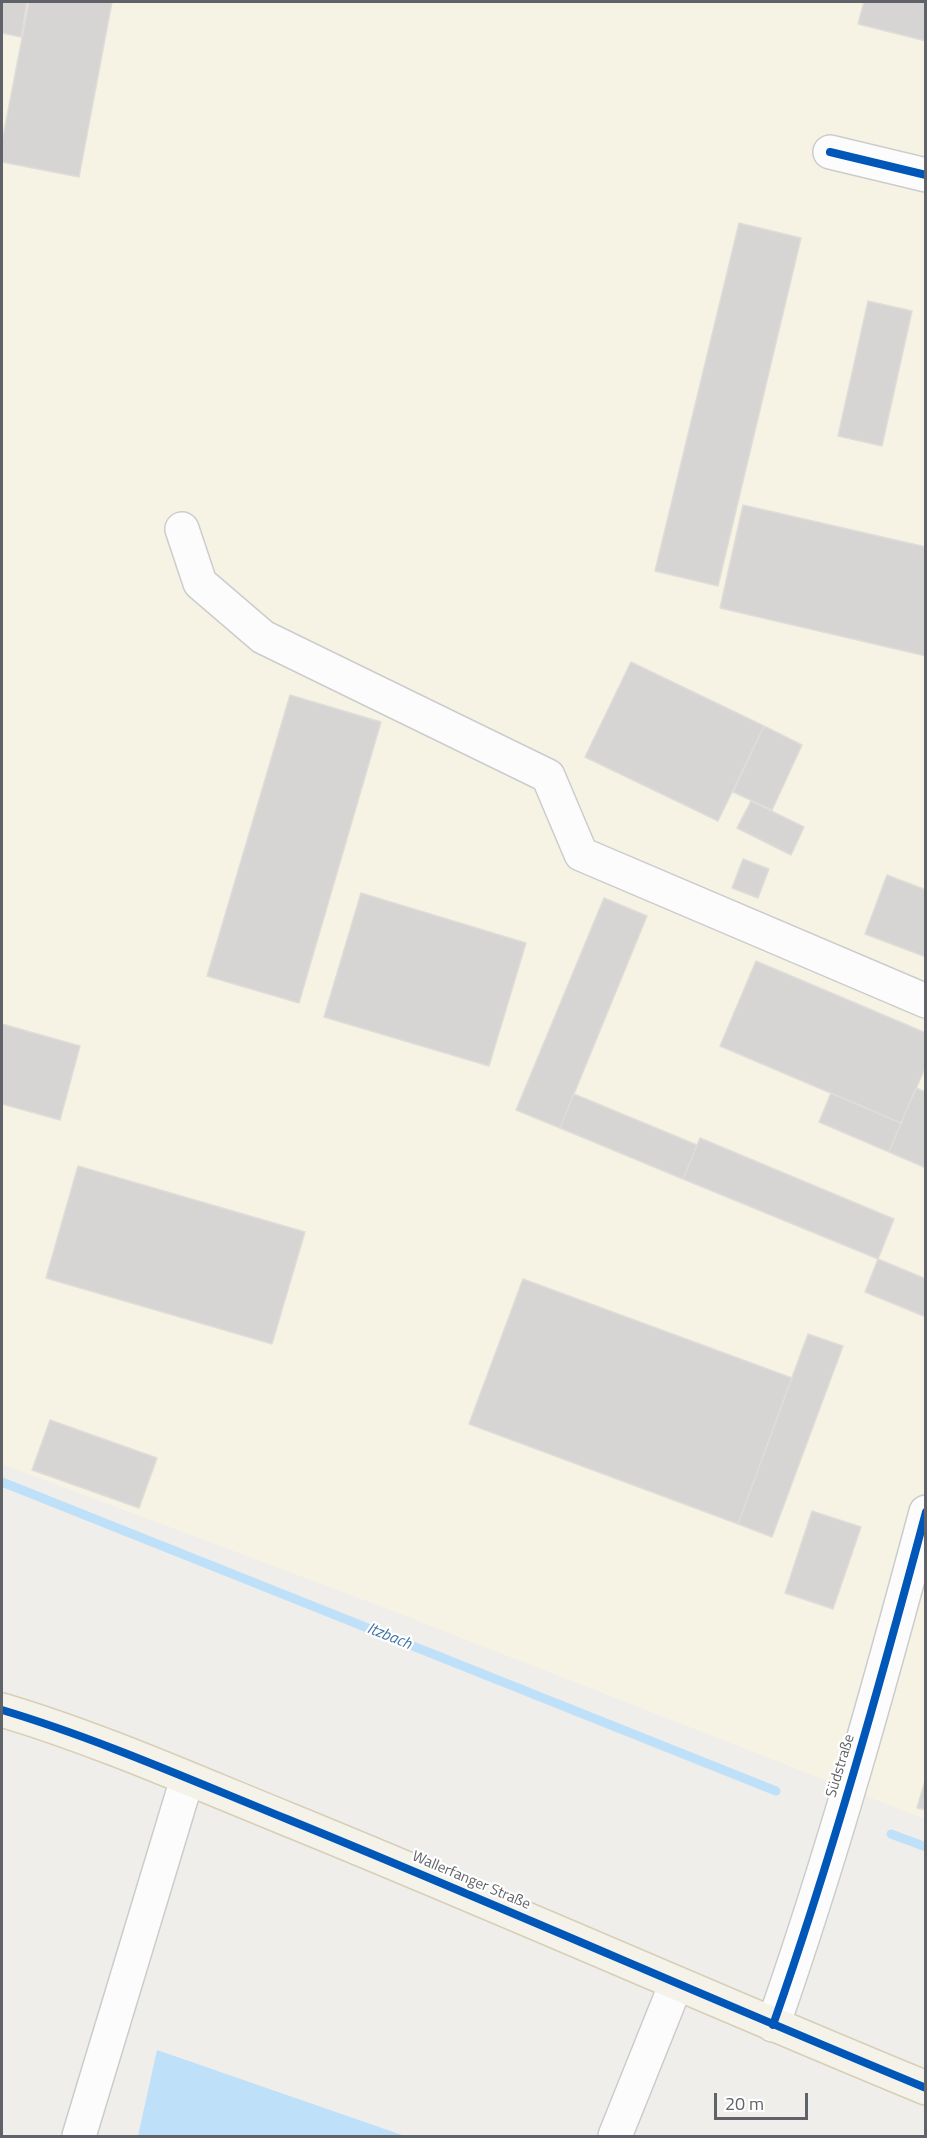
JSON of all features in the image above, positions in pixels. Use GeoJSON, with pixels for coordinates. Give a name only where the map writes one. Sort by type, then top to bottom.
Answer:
{"type":"FeatureCollection","features":[{"type":"Feature","properties":{"kind":"main road","name":"Wallerfanger Straße"},"geometry":{"type":"LineString","coordinates":[[2,1710],[60,1727],[379,1856],[926,2088]]}},
{"type":"Feature","properties":{"kind":"street"},"geometry":{"type":"LineString","coordinates":[[830,152],[926,175]]}},
{"type":"Feature","properties":{"kind":"street"},"geometry":{"type":"LineString","coordinates":[[182,529],[200,583],[263,637],[548,776],[581,854],[926,1001]]}},
{"type":"Feature","properties":{"kind":"street","name":"Südstraße"},"geometry":{"type":"LineString","coordinates":[[773,2025],[810,1918],[889,1650],[926,1512]]}},
{"type":"Feature","properties":{"kind":"street"},"geometry":{"type":"LineString","coordinates":[[79,2136],[187,1779]]}},
{"type":"Feature","properties":{"kind":"street"},"geometry":{"type":"LineString","coordinates":[[615,2136],[676,1983]]}},
{"type":"Feature","properties":{"kind":"shaded area"},"geometry":{"type":"Polygon","coordinates":[[[2,2],[925,2],[925,1819],[380,1606],[2,1464],[2,2]]]}},
{"type":"Feature","properties":{"kind":"water"},"geometry":{"type":"Polygon","coordinates":[[[157,2050],[405,2136],[138,2136],[157,2050]]]}},
{"type":"Feature","properties":{"kind":"building"},"geometry":{"type":"Polygon","coordinates":[[[2,2],[27,2],[21,37],[2,33],[2,2]]]}},
{"type":"Feature","properties":{"kind":"building"},"geometry":{"type":"Polygon","coordinates":[[[29,2],[112,2],[79,177],[2,162],[2,142],[29,2]]]}},
{"type":"Feature","properties":{"kind":"building"},"geometry":{"type":"Polygon","coordinates":[[[864,2],[926,2],[926,41],[858,24],[864,2]]]}},
{"type":"Feature","properties":{"kind":"building"},"geometry":{"type":"Polygon","coordinates":[[[739,223],[801,238],[718,586],[655,571],[739,223]]]}},
{"type":"Feature","properties":{"kind":"building"},"geometry":{"type":"Polygon","coordinates":[[[868,301],[912,311],[882,446],[838,436],[868,301]]]}},
{"type":"Feature","properties":{"kind":"building"},"geometry":{"type":"Polygon","coordinates":[[[743,505],[926,547],[926,656],[720,608],[743,505]]]}},
{"type":"Feature","properties":{"kind":"building"},"geometry":{"type":"Polygon","coordinates":[[[631,662],[764,726],[718,821],[585,757],[631,662]]]}},
{"type":"Feature","properties":{"kind":"building"},"geometry":{"type":"Polygon","coordinates":[[[290,695],[381,722],[299,1003],[207,976],[290,695]]]}},
{"type":"Feature","properties":{"kind":"building"},"geometry":{"type":"Polygon","coordinates":[[[764,726],[802,745],[772,810],[733,792],[764,726]]]}},
{"type":"Feature","properties":{"kind":"building"},"geometry":{"type":"Polygon","coordinates":[[[751,801],[804,827],[791,855],[737,828],[751,801]]]}},
{"type":"Feature","properties":{"kind":"building"},"geometry":{"type":"Polygon","coordinates":[[[743,859],[769,869],[758,898],[732,888],[743,859]]]}},
{"type":"Feature","properties":{"kind":"building"},"geometry":{"type":"Polygon","coordinates":[[[887,875],[926,890],[926,957],[865,934],[887,875]]]}},
{"type":"Feature","properties":{"kind":"building"},"geometry":{"type":"Polygon","coordinates":[[[361,893],[526,943],[489,1066],[324,1017],[361,893]]]}},
{"type":"Feature","properties":{"kind":"building"},"geometry":{"type":"Polygon","coordinates":[[[604,898],[647,916],[560,1128],[516,1110],[604,898]]]}},
{"type":"Feature","properties":{"kind":"building"},"geometry":{"type":"Polygon","coordinates":[[[756,961],[926,1033],[926,1066],[901,1123],[720,1046],[756,961]]]}},
{"type":"Feature","properties":{"kind":"building"},"geometry":{"type":"Polygon","coordinates":[[[2,1024],[80,1046],[60,1120],[2,1104],[2,1024]]]}},
{"type":"Feature","properties":{"kind":"building"},"geometry":{"type":"Polygon","coordinates":[[[916,1088],[926,1092],[926,1168],[889,1152],[916,1088]]]}},
{"type":"Feature","properties":{"kind":"building"},"geometry":{"type":"Polygon","coordinates":[[[831,1093],[901,1123],[889,1152],[819,1122],[831,1093]]]}},
{"type":"Feature","properties":{"kind":"building"},"geometry":{"type":"Polygon","coordinates":[[[574,1094],[697,1145],[683,1179],[560,1128],[574,1094]]]}},
{"type":"Feature","properties":{"kind":"building"},"geometry":{"type":"Polygon","coordinates":[[[700,1138],[894,1219],[878,1259],[683,1179],[700,1138]]]}},
{"type":"Feature","properties":{"kind":"building"},"geometry":{"type":"Polygon","coordinates":[[[78,1166],[305,1232],[272,1344],[46,1278],[78,1166]]]}},
{"type":"Feature","properties":{"kind":"building"},"geometry":{"type":"Polygon","coordinates":[[[878,1259],[926,1279],[926,1317],[865,1292],[878,1259]]]}},
{"type":"Feature","properties":{"kind":"building"},"geometry":{"type":"Polygon","coordinates":[[[523,1279],[792,1378],[738,1524],[469,1424],[523,1279]]]}},
{"type":"Feature","properties":{"kind":"building"},"geometry":{"type":"Polygon","coordinates":[[[808,1334],[843,1346],[772,1537],[738,1524],[808,1334]]]}},
{"type":"Feature","properties":{"kind":"building"},"geometry":{"type":"Polygon","coordinates":[[[50,1420],[157,1458],[139,1508],[32,1470],[50,1420]]]}},
{"type":"Feature","properties":{"kind":"building"},"geometry":{"type":"Polygon","coordinates":[[[812,1511],[861,1527],[833,1609],[785,1593],[812,1511]]]}},
{"type":"Feature","properties":{"kind":"building"},"geometry":{"type":"Polygon","coordinates":[[[926,1777],[926,1810],[917,1808],[926,1777]]]}},
{"type":"Feature","properties":{"kind":"waterway","name":"Itzbach"},"geometry":{"type":"LineString","coordinates":[[2,1482],[776,1791]]}},
{"type":"Feature","properties":{"kind":"waterway","name":"Itzbach"},"geometry":{"type":"LineString","coordinates":[[891,1834],[926,1847]]}},
{"type":"Feature","properties":{"kind":"cycle path"},"geometry":{"type":"LineString","coordinates":[[830,152],[926,175]]}},
{"type":"Feature","properties":{"kind":"cycle path"},"geometry":{"type":"LineString","coordinates":[[773,2025],[795,1962],[854,1770],[926,1512]]}},
{"type":"Feature","properties":{"kind":"cycle path"},"geometry":{"type":"LineString","coordinates":[[2,1710],[110,1747],[181,1775],[926,2088]]}}]}
